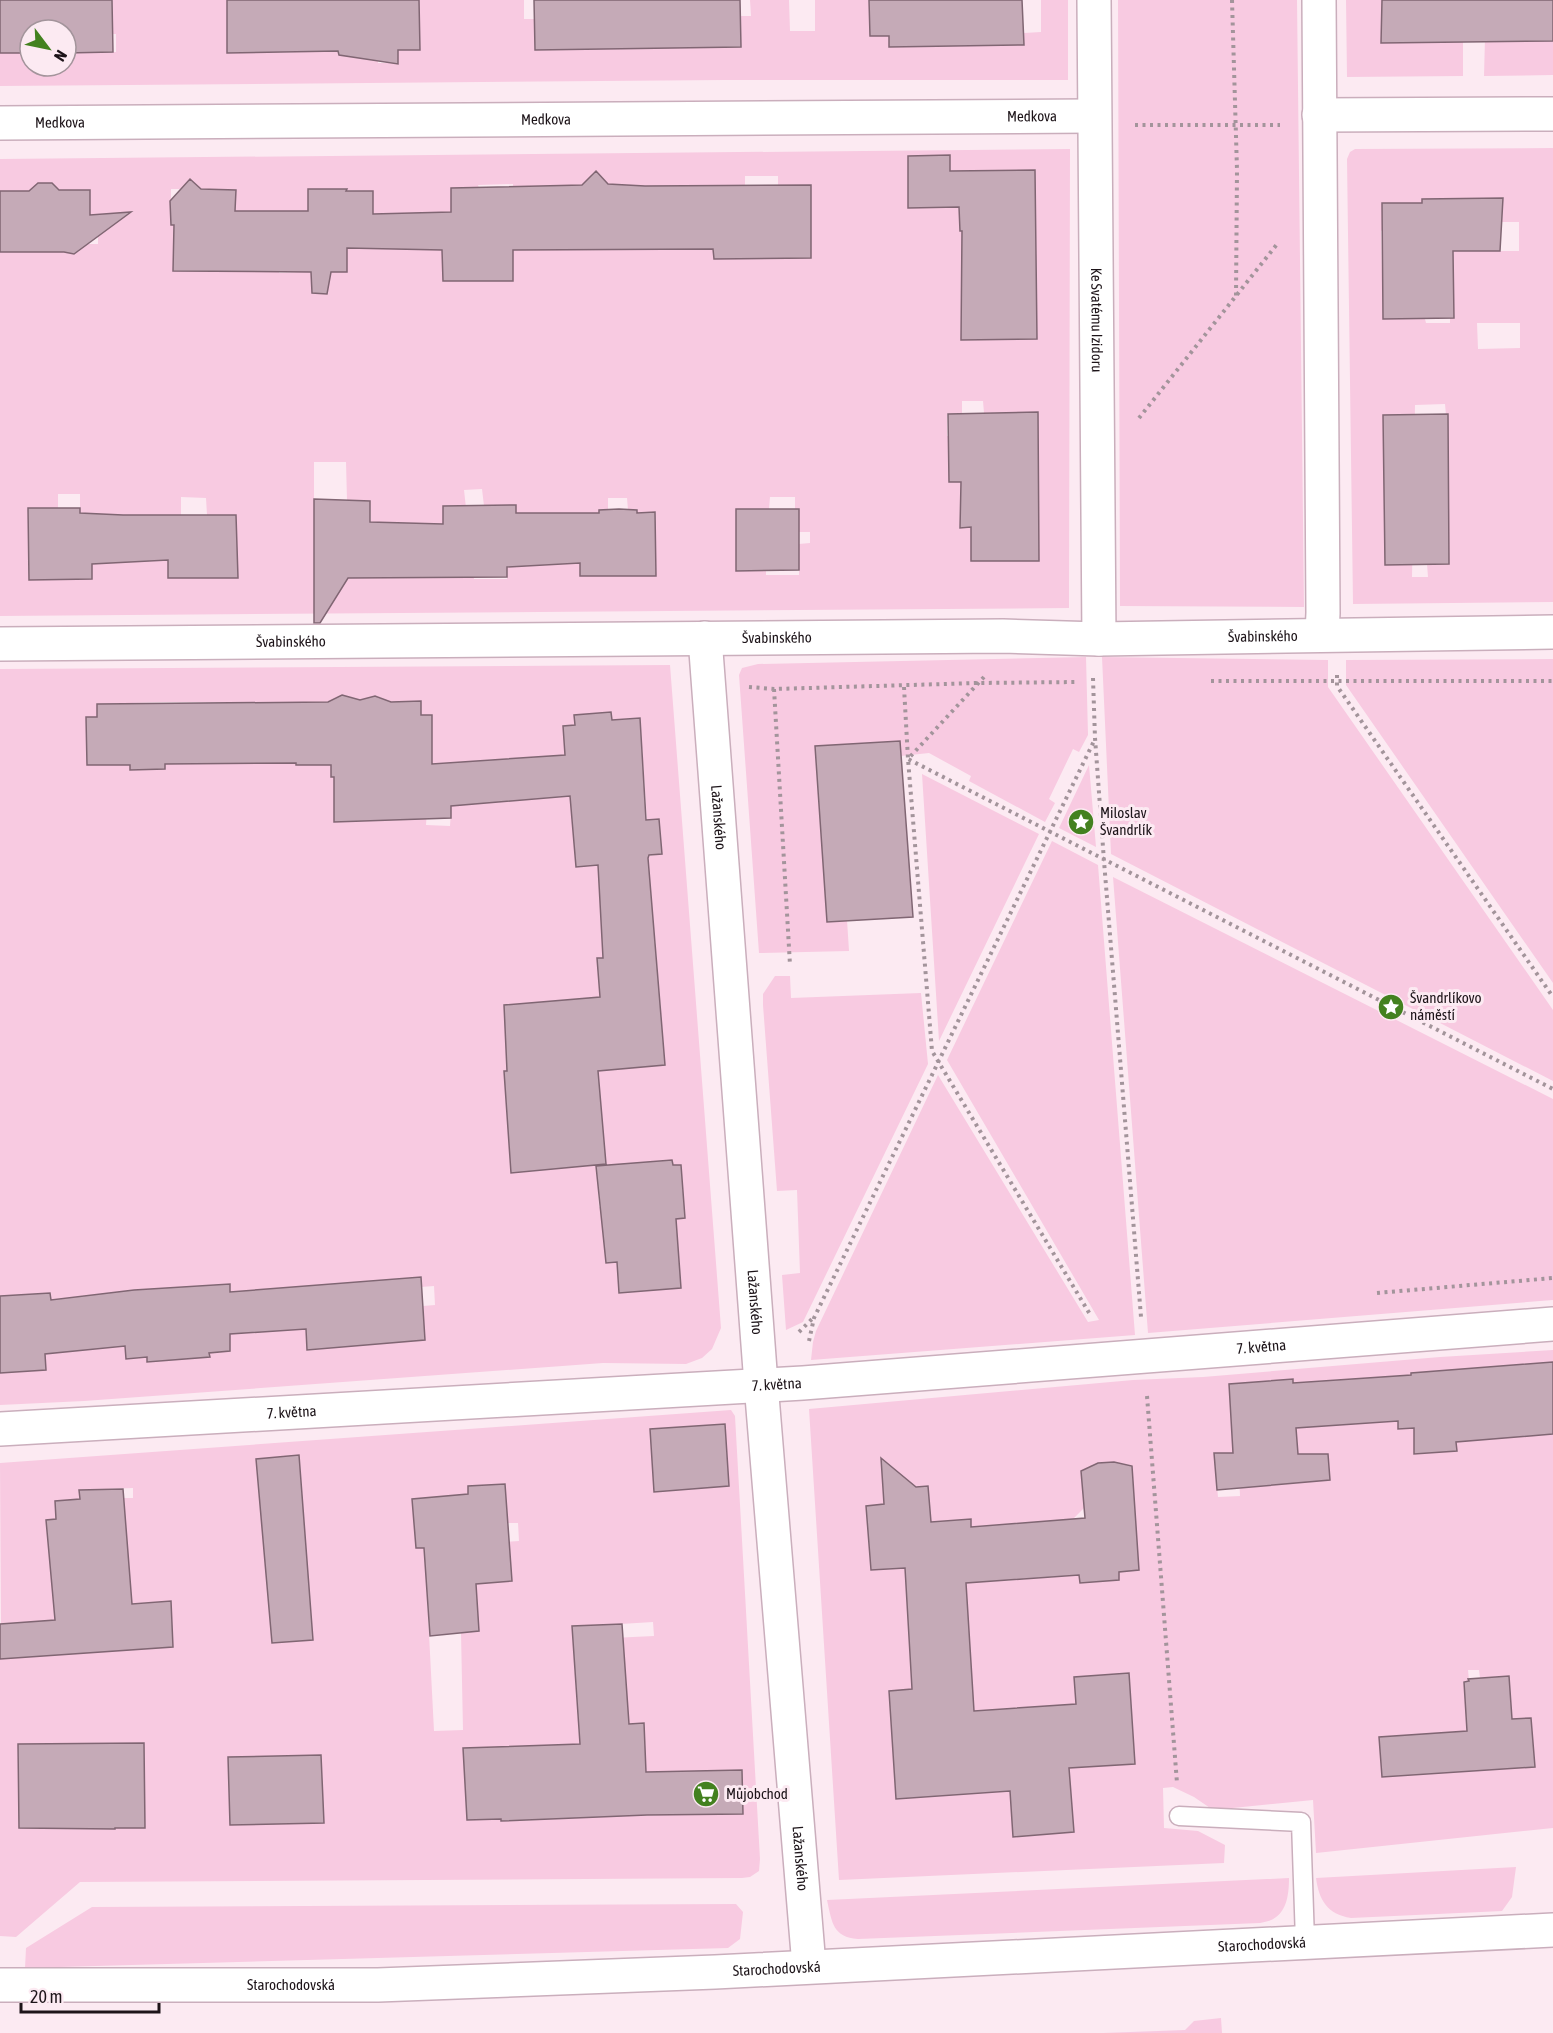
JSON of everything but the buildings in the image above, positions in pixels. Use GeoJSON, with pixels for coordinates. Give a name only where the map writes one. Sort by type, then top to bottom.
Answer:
{"type":"FeatureCollection","features":[{"type":"Feature","properties":{"kind":"street","name":"Ke Svatému Izidoru"},"geometry":{"type":"LineString","coordinates":[[1094,0],[1093,116],[1099,639]]}},
{"type":"Feature","properties":{"kind":"street"},"geometry":{"type":"LineString","coordinates":[[1319,0],[1323,613],[1331,634]]}},
{"type":"Feature","properties":{"kind":"street"},"geometry":{"type":"LineString","coordinates":[[1319,115],[1553,114]]}},
{"type":"Feature","properties":{"kind":"street","name":"Medkova"},"geometry":{"type":"LineString","coordinates":[[0,123],[1093,116]]}},
{"type":"Feature","properties":{"kind":"street","name":"Švabinského"},"geometry":{"type":"LineString","coordinates":[[0,644],[1003,636],[1099,639],[1553,632]]}},
{"type":"Feature","properties":{"kind":"street","name":"Lažanského"},"geometry":{"type":"LineString","coordinates":[[705,638],[760,1384],[808,1966]]}},
{"type":"Feature","properties":{"kind":"street","name":"7. května"},"geometry":{"type":"LineString","coordinates":[[0,1429],[803,1383],[1553,1324]]}},
{"type":"Feature","properties":{"kind":"street","name":"Starochodovská"},"geometry":{"type":"LineString","coordinates":[[0,1985],[378,1985],[1553,1930]]}},
{"type":"Feature","properties":{"kind":"lane"},"geometry":{"type":"LineString","coordinates":[[1179,1816],[1301,1822],[1305,1941]]}},
{"type":"Feature","properties":{"kind":"path"},"geometry":{"type":"LineString","coordinates":[[1232,0],[1237,170],[1236,297]]}},
{"type":"Feature","properties":{"kind":"path"},"geometry":{"type":"LineString","coordinates":[[1093,116],[1123,125],[1289,125],[1319,115]]}},
{"type":"Feature","properties":{"kind":"path"},"geometry":{"type":"LineString","coordinates":[[1096,473],[1319,192]]}},
{"type":"Feature","properties":{"kind":"path"},"geometry":{"type":"LineString","coordinates":[[1331,634],[1337,660],[1337,686],[1553,997]]}},
{"type":"Feature","properties":{"kind":"path"},"geometry":{"type":"LineString","coordinates":[[908,759],[1003,657],[1003,636]]}},
{"type":"Feature","properties":{"kind":"path"},"geometry":{"type":"LineString","coordinates":[[1099,639],[1093,657],[1095,738],[1145,1356],[1179,1816]]}},
{"type":"Feature","properties":{"kind":"path"},"geometry":{"type":"LineString","coordinates":[[1209,681],[1553,681]]}},
{"type":"Feature","properties":{"kind":"path"},"geometry":{"type":"LineString","coordinates":[[738,686],[774,689],[1094,682]]}},
{"type":"Feature","properties":{"kind":"path"},"geometry":{"type":"LineString","coordinates":[[904,687],[932,1051],[1091,1316]]}},
{"type":"Feature","properties":{"kind":"path"},"geometry":{"type":"LineString","coordinates":[[774,689],[790,965]]}},
{"type":"Feature","properties":{"kind":"path"},"geometry":{"type":"LineString","coordinates":[[803,1383],[814,1318],[1095,738]]}},
{"type":"Feature","properties":{"kind":"path"},"geometry":{"type":"LineString","coordinates":[[908,759],[1553,1089]]}},
{"type":"Feature","properties":{"kind":"shaded area"},"geometry":{"type":"Polygon","coordinates":[[[112,0],[227,0],[228,53],[378,51],[378,63],[398,63],[398,50],[420,50],[419,0],[524,0],[524,19],[534,19],[535,50],[741,47],[741,16],[751,16],[750,0],[789,0],[790,31],[815,31],[815,0],[869,0],[870,36],[889,36],[890,47],[1024,45],[1024,33],[1041,32],[1041,0],[1068,0],[1068,80],[724,80],[0,86],[0,53],[18,53],[18,78],[78,78],[78,53],[116,52],[116,34],[113,34],[112,0]]]}},
{"type":"Feature","properties":{"kind":"shaded area"},"geometry":{"type":"Polygon","coordinates":[[[1118,0],[1297,0],[1304,607],[1120,606],[1118,0]]]}},
{"type":"Feature","properties":{"kind":"shaded area"},"geometry":{"type":"Polygon","coordinates":[[[1346,0],[1382,0],[1382,43],[1454,42],[1454,14],[1467,14],[1466,0],[1521,0],[1522,41],[1553,41],[1553,75],[1484,76],[1485,38],[1463,38],[1463,76],[1347,77],[1346,0]]]}},
{"type":"Feature","properties":{"kind":"shaded area"},"geometry":{"type":"Polygon","coordinates":[[[1553,148],[1553,602],[1353,604],[1347,159],[1350,152],[1355,149],[1553,148]],[[1449,199],[1422,200],[1422,203],[1381,231],[1383,319],[1425,319],[1426,323],[1450,323],[1450,288],[1454,287],[1453,234],[1450,233],[1449,199]],[[1501,222],[1467,251],[1519,251],[1519,222],[1501,222]],[[1477,323],[1478,349],[1520,348],[1520,323],[1477,323]],[[1445,404],[1415,405],[1412,577],[1428,577],[1427,564],[1446,415],[1445,404]]]}},
{"type":"Feature","properties":{"kind":"shaded area"},"geometry":{"type":"Polygon","coordinates":[[[1070,149],[1069,608],[0,616],[0,252],[50,252],[50,244],[74,254],[79,251],[82,244],[98,244],[98,214],[90,215],[90,190],[58,190],[52,183],[38,183],[32,191],[0,191],[0,159],[1070,149]],[[908,156],[908,207],[950,156],[908,156]],[[1035,170],[967,171],[959,200],[960,231],[979,231],[976,340],[1037,339],[1035,170]],[[745,176],[745,185],[713,186],[714,258],[811,258],[811,186],[778,185],[778,176],[745,176]],[[590,177],[582,185],[614,184],[608,184],[602,177],[590,177]],[[513,184],[478,185],[479,188],[451,188],[451,212],[442,213],[443,283],[444,275],[470,281],[513,280],[513,184]],[[197,185],[184,186],[180,189],[171,189],[171,224],[174,225],[173,271],[234,271],[235,190],[201,189],[197,185]],[[308,189],[308,211],[277,254],[279,273],[300,272],[299,253],[309,253],[310,272],[347,272],[347,248],[374,248],[373,191],[308,189]],[[962,401],[962,413],[947,414],[947,436],[963,436],[963,458],[949,459],[949,481],[963,482],[960,527],[971,527],[971,561],[1038,412],[984,413],[983,401],[962,401]],[[314,462],[314,577],[394,578],[393,523],[371,522],[370,501],[347,500],[346,462],[314,462]],[[482,489],[464,490],[474,579],[507,579],[507,567],[517,566],[516,505],[484,506],[482,489]],[[58,494],[58,508],[28,508],[29,579],[92,579],[92,564],[102,563],[92,514],[80,513],[80,494],[58,494]],[[181,497],[181,515],[151,561],[168,561],[169,578],[238,578],[236,515],[207,515],[206,498],[181,497]],[[770,497],[769,509],[737,571],[766,571],[766,575],[799,575],[799,544],[810,543],[810,532],[799,532],[799,510],[795,509],[795,497],[770,497]],[[608,498],[608,509],[599,510],[599,513],[579,513],[580,576],[656,576],[655,513],[637,513],[636,510],[628,510],[627,498],[608,498]]]}},
{"type":"Feature","properties":{"kind":"shaded area"},"geometry":{"type":"Polygon","coordinates":[[[1086,657],[1088,735],[1079,752],[1073,749],[1049,799],[1055,803],[1045,822],[969,781],[971,776],[929,753],[901,756],[900,741],[815,746],[827,922],[847,920],[849,951],[759,953],[739,675],[742,668],[758,664],[1086,657]]]}},
{"type":"Feature","properties":{"kind":"shaded area"},"geometry":{"type":"Polygon","coordinates":[[[1102,657],[1328,660],[1328,687],[1553,1010],[1553,1081],[1111,854],[1102,657]]]}},
{"type":"Feature","properties":{"kind":"shaded area"},"geometry":{"type":"Polygon","coordinates":[[[1553,659],[1553,983],[1346,685],[1346,660],[1553,659]]]}},
{"type":"Feature","properties":{"kind":"shaded area"},"geometry":{"type":"Polygon","coordinates":[[[670,665],[721,1328],[712,1349],[702,1358],[686,1364],[603,1363],[84,1401],[0,1405],[0,1373],[46,1370],[43,1336],[53,1335],[50,1293],[0,1296],[0,669],[670,665]],[[342,696],[330,702],[295,702],[331,765],[332,777],[432,752],[432,715],[421,715],[420,701],[387,702],[375,696],[358,700],[342,696]],[[231,702],[98,704],[97,717],[86,718],[87,765],[130,765],[130,770],[165,769],[165,746],[197,764],[231,764],[231,702]],[[611,712],[574,715],[575,725],[563,726],[566,769],[535,757],[484,760],[487,803],[573,796],[576,866],[614,864],[629,859],[662,854],[659,819],[647,820],[640,718],[612,720],[611,712]],[[429,780],[426,825],[450,826],[453,781],[429,780]],[[650,881],[599,883],[600,905],[650,881]],[[655,937],[611,939],[613,957],[598,958],[602,1015],[586,998],[504,1005],[505,1023],[609,1033],[611,1070],[665,1065],[655,937]],[[672,1160],[612,1184],[598,1186],[599,1207],[602,1207],[617,1262],[619,1293],[681,1288],[676,1219],[685,1218],[681,1165],[673,1165],[672,1160]],[[420,1277],[293,1287],[305,1319],[307,1349],[425,1340],[423,1306],[435,1305],[434,1286],[421,1287],[420,1277]],[[230,1285],[118,1292],[115,1347],[125,1346],[126,1359],[147,1357],[148,1362],[209,1357],[209,1353],[230,1351],[230,1334],[238,1333],[231,1306],[230,1285]]]}},
{"type":"Feature","properties":{"kind":"shaded area"},"geometry":{"type":"Polygon","coordinates":[[[1089,765],[1096,847],[1059,828],[1089,765]]]}},
{"type":"Feature","properties":{"kind":"shaded area"},"geometry":{"type":"Polygon","coordinates":[[[922,774],[1039,834],[939,1041],[922,774]]]}},
{"type":"Feature","properties":{"kind":"shaded area"},"geometry":{"type":"Polygon","coordinates":[[[1052,841],[1098,865],[1135,1335],[811,1360],[816,1331],[938,1075],[1088,1322],[1099,1320],[947,1060],[1052,841]]]}},
{"type":"Feature","properties":{"kind":"shaded area"},"geometry":{"type":"Polygon","coordinates":[[[1113,877],[1553,1099],[1553,1300],[1148,1333],[1113,877]]]}},
{"type":"Feature","properties":{"kind":"shaded area"},"geometry":{"type":"Polygon","coordinates":[[[775,976],[790,976],[791,998],[921,993],[928,1064],[803,1322],[786,1330],[782,1275],[800,1273],[797,1190],[777,1191],[763,1005],[763,994],[775,976]]]}},
{"type":"Feature","properties":{"kind":"shaded area"},"geometry":{"type":"Polygon","coordinates":[[[1553,1350],[1553,1369],[1522,1436],[1553,1434],[1553,1828],[1316,1853],[1313,1800],[1213,1810],[1173,1787],[1163,1788],[1164,1828],[1198,1831],[1225,1845],[1224,1863],[839,1880],[809,1409],[1133,1380],[1203,1377],[1553,1350]],[[1453,1371],[1394,1379],[1398,1428],[1414,1428],[1414,1454],[1457,1451],[1453,1371]],[[1293,1379],[1229,1384],[1233,1453],[1214,1453],[1218,1497],[1240,1496],[1239,1472],[1271,1469],[1273,1485],[1300,1483],[1293,1379]],[[1345,1379],[1299,1383],[1302,1427],[1346,1380],[1345,1379]],[[1098,1463],[1084,1508],[1073,1519],[998,1525],[1002,1581],[1079,1575],[1080,1583],[1119,1580],[1119,1572],[1139,1570],[1124,1464],[1098,1463]],[[889,1476],[883,1484],[884,1504],[866,1507],[871,1570],[943,1565],[931,1522],[928,1486],[911,1487],[889,1476]],[[968,1625],[909,1629],[910,1659],[930,1688],[889,1691],[896,1799],[968,1625]],[[1468,1670],[1469,1681],[1464,1682],[1467,1731],[1380,1737],[1382,1777],[1535,1767],[1531,1718],[1512,1719],[1508,1676],[1480,1678],[1479,1670],[1468,1670]],[[1129,1673],[1074,1677],[1076,1704],[1043,1770],[1135,1763],[1129,1673]]]}},
{"type":"Feature","properties":{"kind":"shaded area"},"geometry":{"type":"Polygon","coordinates":[[[731,1410],[735,1416],[759,1871],[750,1877],[742,1878],[80,1882],[16,1937],[0,1936],[0,1622],[4,1658],[173,1647],[171,1601],[72,1608],[73,1619],[1,1624],[0,1463],[731,1410]],[[724,1424],[650,1429],[654,1491],[729,1486],[724,1424]],[[298,1455],[257,1459],[272,1643],[313,1640],[298,1455]],[[505,1484],[468,1486],[468,1494],[413,1499],[416,1548],[519,1541],[518,1523],[507,1523],[505,1484]],[[133,1488],[80,1490],[80,1499],[55,1501],[56,1519],[125,1521],[124,1498],[133,1498],[133,1488]],[[476,1593],[427,1595],[434,1731],[463,1730],[461,1633],[479,1631],[476,1593]],[[653,1622],[572,1627],[580,1751],[501,1819],[502,1821],[743,1813],[742,1770],[646,1772],[644,1723],[625,1724],[615,1677],[626,1676],[624,1655],[612,1638],[654,1636],[653,1622]],[[144,1743],[18,1744],[19,1828],[145,1828],[144,1743]],[[321,1755],[228,1757],[230,1825],[323,1823],[321,1755]]]}},
{"type":"Feature","properties":{"kind":"shaded area"},"geometry":{"type":"Polygon","coordinates":[[[1516,1867],[1512,1897],[1502,1911],[1351,1918],[1336,1913],[1326,1905],[1319,1893],[1316,1878],[1516,1867]]]}},
{"type":"Feature","properties":{"kind":"shaded area"},"geometry":{"type":"Polygon","coordinates":[[[1289,1878],[1284,1908],[1275,1918],[1260,1923],[858,1939],[843,1935],[835,1927],[827,1900],[1289,1878]]]}},
{"type":"Feature","properties":{"kind":"shaded area"},"geometry":{"type":"Polygon","coordinates":[[[736,1904],[743,1912],[740,1939],[728,1948],[25,1968],[26,1948],[92,1907],[736,1904]]]}},
{"type":"Feature","properties":{"kind":"shaded area"},"geometry":{"type":"Polygon","coordinates":[[[1221,2018],[1222,2033],[1103,2033],[1185,2030],[1194,2021],[1221,2018]]]}},
{"type":"Feature","properties":{"kind":"place","name":"Miloslav Švandrlík"},"geometry":{"type":"Point","coordinates":[1081,822]}},
{"type":"Feature","properties":{"kind":"place","name":"Švandrlíkovo náměstí"},"geometry":{"type":"Point","coordinates":[1391,1007]}},
{"type":"Feature","properties":{"kind":"place","name":"Můjobchod"},"geometry":{"type":"Point","coordinates":[706,1794]}}]}
